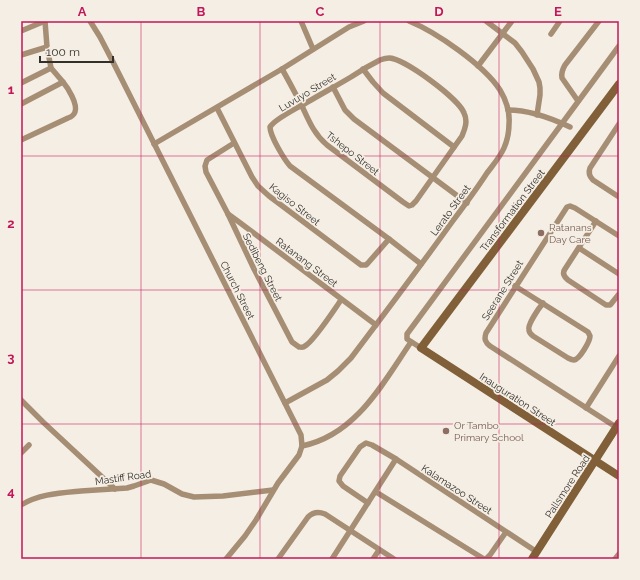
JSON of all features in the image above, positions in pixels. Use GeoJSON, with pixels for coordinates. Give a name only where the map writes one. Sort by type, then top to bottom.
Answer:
{"type":"FeatureCollection","features":[{"type":"Feature","properties":{"kind":"street"},"geometry":{"type":"LineString","coordinates":[[21,31],[45,21],[51,68],[69,91],[76,111],[73,115],[42,132],[21,140]]}},
{"type":"Feature","properties":{"kind":"street","name":"Church Street"},"geometry":{"type":"LineString","coordinates":[[90,21],[100,37],[301,435],[302,446]]}},
{"type":"Feature","properties":{"kind":"street"},"geometry":{"type":"LineString","coordinates":[[301,21],[313,49]]}},
{"type":"Feature","properties":{"kind":"street"},"geometry":{"type":"LineString","coordinates":[[345,21],[349,27]]}},
{"type":"Feature","properties":{"kind":"street"},"geometry":{"type":"LineString","coordinates":[[154,144],[217,108],[349,27],[364,21]]}},
{"type":"Feature","properties":{"kind":"street","name":"Lerato Street"},"geometry":{"type":"LineString","coordinates":[[285,403],[320,384],[338,371],[351,358],[466,203],[500,156],[505,146],[509,125],[508,110],[499,89],[478,66],[455,48],[425,28],[409,21]]}},
{"type":"Feature","properties":{"kind":"street"},"geometry":{"type":"LineString","coordinates":[[486,21],[503,33],[518,47],[533,69],[540,88],[537,114]]}},
{"type":"Feature","properties":{"kind":"street"},"geometry":{"type":"LineString","coordinates":[[478,66],[512,21]]}},
{"type":"Feature","properties":{"kind":"street"},"geometry":{"type":"LineString","coordinates":[[551,34],[560,21]]}},
{"type":"Feature","properties":{"kind":"street"},"geometry":{"type":"LineString","coordinates":[[578,101],[562,78],[562,70],[598,21]]}},
{"type":"Feature","properties":{"kind":"street"},"geometry":{"type":"LineString","coordinates":[[226,559],[256,520],[273,490],[299,455],[302,446],[324,439],[335,433],[357,415],[377,392],[409,340],[407,334],[619,46]]}},
{"type":"Feature","properties":{"kind":"street"},"geometry":{"type":"LineString","coordinates":[[21,55],[48,47]]}},
{"type":"Feature","properties":{"kind":"street","name":"Luvuyo Street"},"geometry":{"type":"LineString","coordinates":[[421,264],[294,169],[284,159],[271,133],[270,127],[274,122],[363,69],[381,60],[391,58],[396,59],[415,70],[452,98],[463,110],[466,125],[462,136],[432,177]]}},
{"type":"Feature","properties":{"kind":"street"},"geometry":{"type":"LineString","coordinates":[[21,83],[51,68]]}},
{"type":"Feature","properties":{"kind":"street","name":"Tshepo Street"},"geometry":{"type":"LineString","coordinates":[[282,69],[316,134],[322,141],[407,205],[410,206],[414,203],[432,177]]}},
{"type":"Feature","properties":{"kind":"street"},"geometry":{"type":"LineString","coordinates":[[363,69],[378,88],[389,98],[454,147]]}},
{"type":"Feature","properties":{"kind":"street"},"geometry":{"type":"LineString","coordinates":[[21,104],[63,82]]}},
{"type":"Feature","properties":{"kind":"street","name":"Transformation Street"},"geometry":{"type":"LineString","coordinates":[[421,348],[619,84]]}},
{"type":"Feature","properties":{"kind":"street"},"geometry":{"type":"LineString","coordinates":[[333,87],[345,110],[354,119],[466,203]]}},
{"type":"Feature","properties":{"kind":"street","name":"Kagiso Street"},"geometry":{"type":"LineString","coordinates":[[217,108],[254,182],[263,191],[359,264],[366,266],[388,238]]}},
{"type":"Feature","properties":{"kind":"street"},"geometry":{"type":"LineString","coordinates":[[508,110],[519,110],[537,114],[570,127]]}},
{"type":"Feature","properties":{"kind":"street"},"geometry":{"type":"LineString","coordinates":[[619,124],[590,168],[589,173],[593,180],[619,197]]}},
{"type":"Feature","properties":{"kind":"street","name":"Sedibeng Street"},"geometry":{"type":"LineString","coordinates":[[234,143],[207,160],[205,166],[206,172],[228,214],[246,255],[290,340],[299,347],[305,346],[309,343],[341,300]]}},
{"type":"Feature","properties":{"kind":"street","name":"Seerane Street"},"geometry":{"type":"LineString","coordinates":[[618,427],[490,346],[486,342],[485,336],[515,286],[567,207],[573,207],[619,236]]}},
{"type":"Feature","properties":{"kind":"street","name":"Ratanang Street"},"geometry":{"type":"LineString","coordinates":[[228,214],[376,325]]}},
{"type":"Feature","properties":{"kind":"street"},"geometry":{"type":"LineString","coordinates":[[596,221],[564,271],[564,275],[566,279],[606,305],[612,304],[619,294]]}},
{"type":"Feature","properties":{"kind":"street"},"geometry":{"type":"LineString","coordinates":[[579,248],[619,274]]}},
{"type":"Feature","properties":{"kind":"street"},"geometry":{"type":"LineString","coordinates":[[515,286],[586,330],[589,334],[590,341],[577,359],[574,360],[568,358],[533,336],[530,332],[529,327],[542,303]]}},
{"type":"Feature","properties":{"kind":"street","name":"Inauguration Street"},"geometry":{"type":"LineString","coordinates":[[409,340],[619,476]]}},
{"type":"Feature","properties":{"kind":"street"},"geometry":{"type":"LineString","coordinates":[[586,408],[619,356]]}},
{"type":"Feature","properties":{"kind":"street"},"geometry":{"type":"LineString","coordinates":[[21,400],[115,489]]}},
{"type":"Feature","properties":{"kind":"street","name":"Pallsmore Road"},"geometry":{"type":"LineString","coordinates":[[534,555],[618,427]]}},
{"type":"Feature","properties":{"kind":"street","name":"Kalamazoo Street"},"geometry":{"type":"LineString","coordinates":[[368,503],[343,486],[339,481],[340,476],[360,447],[366,443],[396,459],[506,532],[534,555]]}},
{"type":"Feature","properties":{"kind":"street"},"geometry":{"type":"LineString","coordinates":[[21,452],[29,445]]}},
{"type":"Feature","properties":{"kind":"street"},"geometry":{"type":"LineString","coordinates":[[332,559],[396,459]]}},
{"type":"Feature","properties":{"kind":"street","name":"Mastiff Road"},"geometry":{"type":"LineString","coordinates":[[21,505],[46,495],[115,489],[134,486],[151,480],[164,484],[182,494],[194,497],[223,496],[273,490]]}},
{"type":"Feature","properties":{"kind":"street"},"geometry":{"type":"LineString","coordinates":[[376,492],[485,559],[490,556],[506,532]]}},
{"type":"Feature","properties":{"kind":"street"},"geometry":{"type":"LineString","coordinates":[[278,559],[308,517],[312,513],[318,512],[394,559]]}},
{"type":"Feature","properties":{"kind":"street"},"geometry":{"type":"LineString","coordinates":[[373,559],[379,550]]}},
{"type":"Feature","properties":{"kind":"street"},"geometry":{"type":"LineString","coordinates":[[615,559],[619,554]]}},
{"type":"Feature","properties":{"kind":"place","name":"Ratanans Day Care"},"geometry":{"type":"Point","coordinates":[541,233]}},
{"type":"Feature","properties":{"kind":"place","name":"Or Tambo Primary School"},"geometry":{"type":"Point","coordinates":[446,431]}}]}
